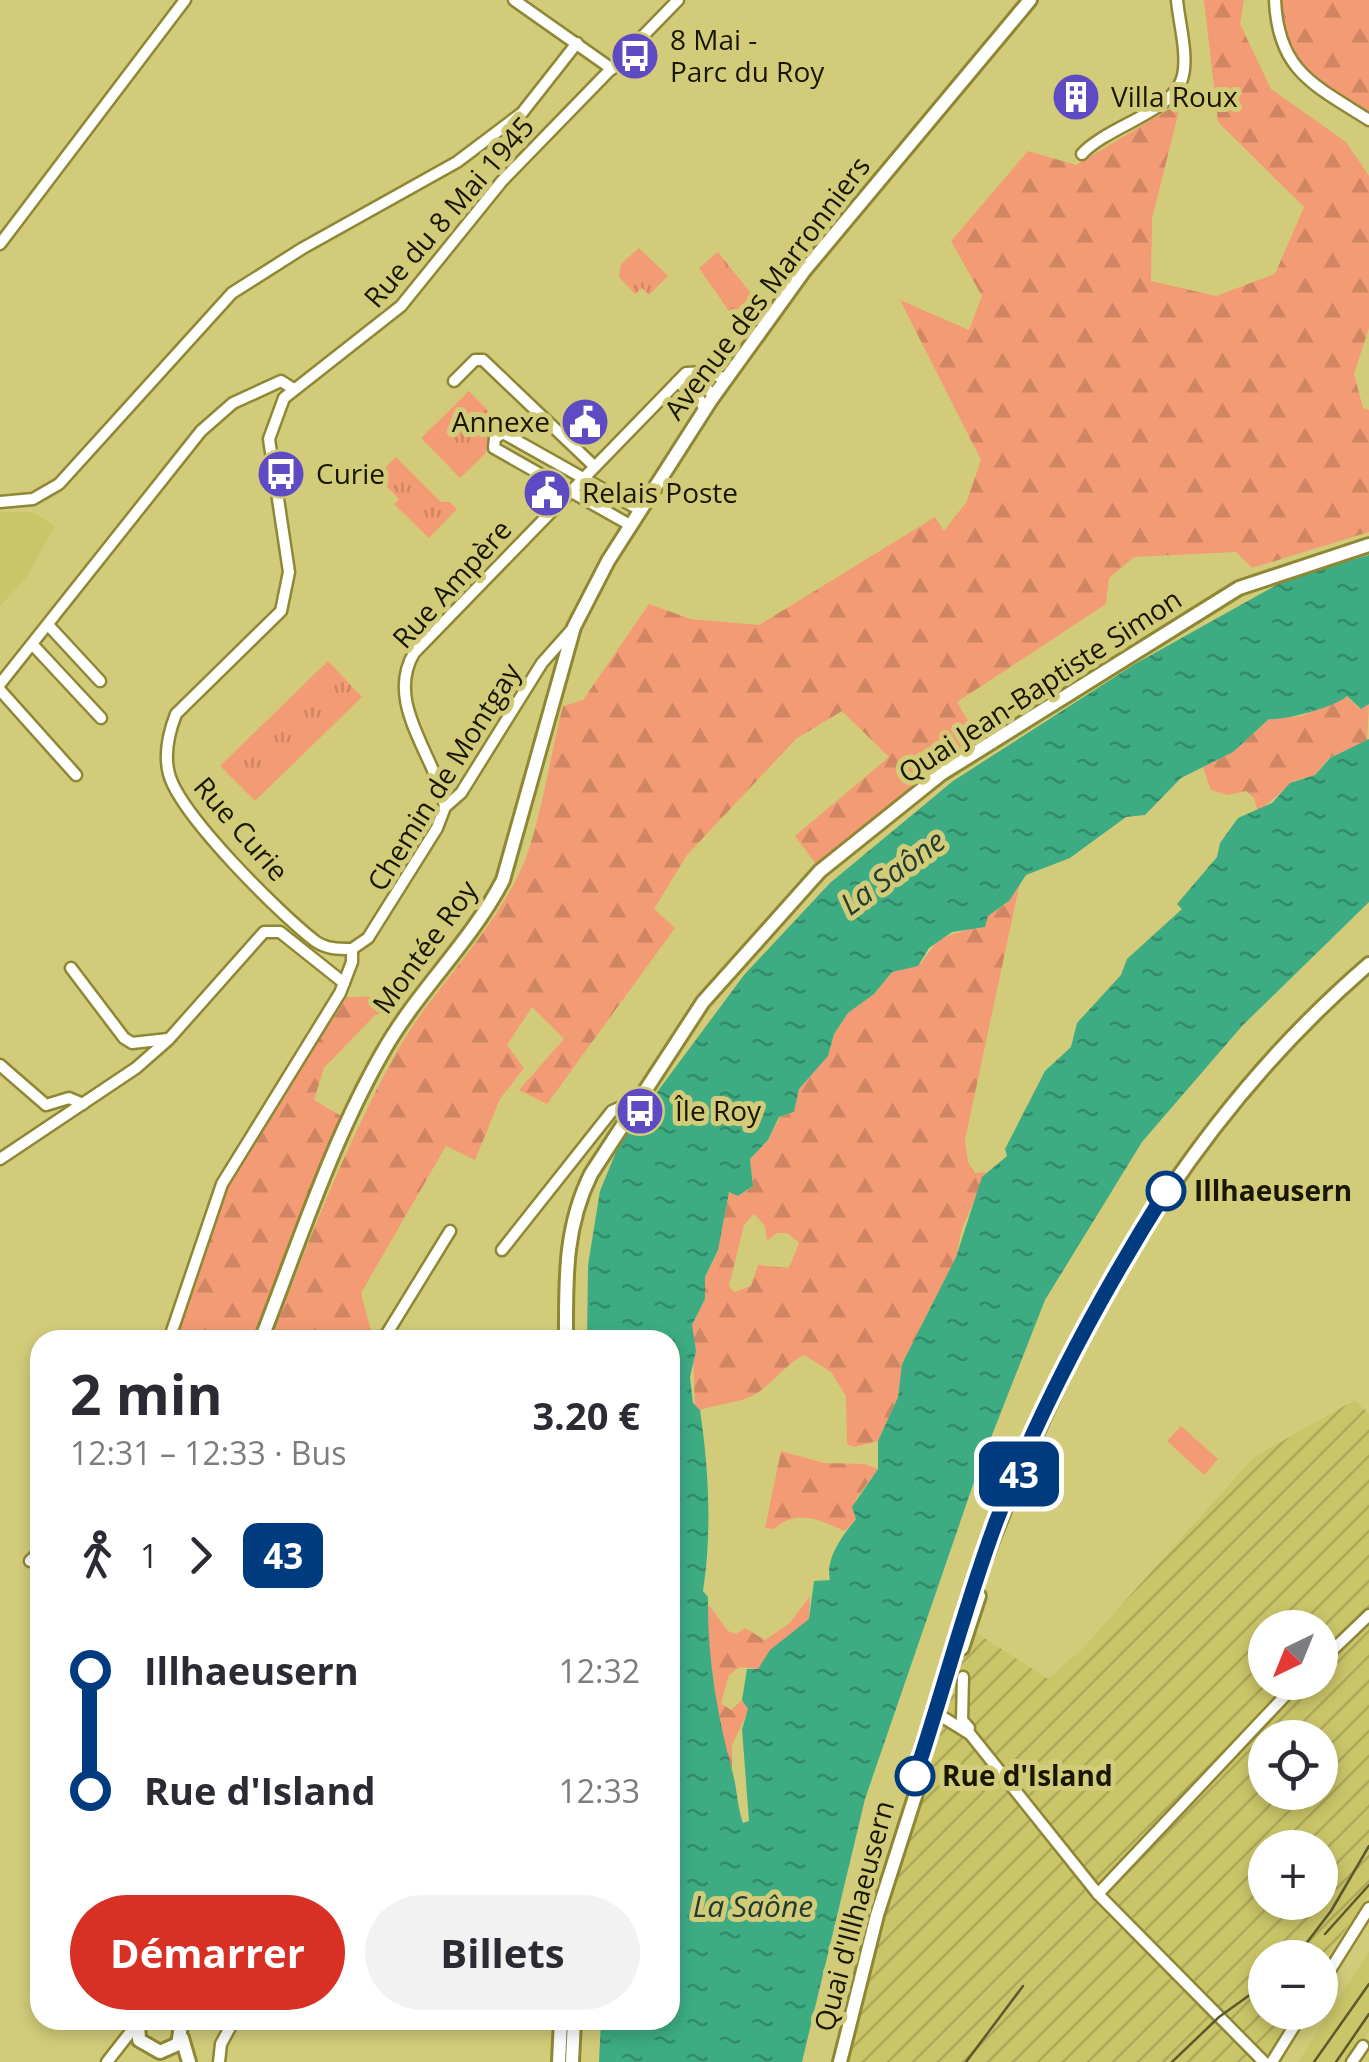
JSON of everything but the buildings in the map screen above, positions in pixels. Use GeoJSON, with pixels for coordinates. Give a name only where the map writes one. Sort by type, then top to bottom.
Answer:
{"type":"FeatureCollection","features":[{"type":"Feature","properties":{"kind":"main road","name":"Avenue des Marronniers"},"geometry":{"type":"LineString","coordinates":[[574,627],[640,510],[715,395],[804,271],[1030,0]]}},
{"type":"Feature","properties":{"kind":"main road","name":"Quai Jean-Baptiste Simon"},"geometry":{"type":"LineString","coordinates":[[566,1330],[571,1221],[591,1174],[703,1002],[820,871],[941,774],[1239,588],[1369,545]]}},
{"type":"Feature","properties":{"kind":"main road","name":"Montée Roy"},"geometry":{"type":"LineString","coordinates":[[265,1330],[354,1106],[384,1049],[424,988],[487,912],[503,880],[574,627]]}},
{"type":"Feature","properties":{"kind":"main road","name":"Quai d'Illhaeusern"},"geometry":{"type":"LineString","coordinates":[[840,2062],[973,1585],[1088,1322],[1166,1190],[1266,1064],[1369,964]]}},
{"type":"Feature","properties":{"kind":"main road"},"geometry":{"type":"LineString","coordinates":[[139,2030],[144,2046],[166,2057],[182,2038]]}},
{"type":"Feature","properties":{"kind":"main road"},"geometry":{"type":"LineString","coordinates":[[182,2030],[189,2062]]}},
{"type":"Feature","properties":{"kind":"main road"},"geometry":{"type":"LineString","coordinates":[[560,2062],[561,2030]]}},
{"type":"Feature","properties":{"kind":"main road"},"geometry":{"type":"LineString","coordinates":[[572,2062],[574,2030]]}},
{"type":"Feature","properties":{"kind":"street"},"geometry":{"type":"LineString","coordinates":[[0,244],[186,0]]}},
{"type":"Feature","properties":{"kind":"street"},"geometry":{"type":"LineString","coordinates":[[514,0],[612,69]]}},
{"type":"Feature","properties":{"kind":"street","name":"Rue du 8 Mai 1945"},"geometry":{"type":"LineString","coordinates":[[0,687],[201,432],[248,394],[281,382],[292,388],[366,338],[401,306],[502,181],[678,0]]}},
{"type":"Feature","properties":{"kind":"street"},"geometry":{"type":"LineString","coordinates":[[1082,154],[1094,140],[1170,99],[1182,81],[1176,0]]}},
{"type":"Feature","properties":{"kind":"street"},"geometry":{"type":"LineString","coordinates":[[1276,0],[1282,48],[1319,88],[1369,120]]}},
{"type":"Feature","properties":{"kind":"street"},"geometry":{"type":"LineString","coordinates":[[0,502],[33,499],[59,484],[232,293],[272,265],[457,162],[522,113],[577,43]]}},
{"type":"Feature","properties":{"kind":"street"},"geometry":{"type":"LineString","coordinates":[[454,381],[475,360],[484,360],[594,466]]}},
{"type":"Feature","properties":{"kind":"street"},"geometry":{"type":"LineString","coordinates":[[676,382],[695,371],[726,379]]}},
{"type":"Feature","properties":{"kind":"street"},"geometry":{"type":"LineString","coordinates":[[676,382],[695,381],[715,395]]}},
{"type":"Feature","properties":{"kind":"street"},"geometry":{"type":"LineString","coordinates":[[676,382],[696,391],[705,410]]}},
{"type":"Feature","properties":{"kind":"street","name":"Rue Ampère"},"geometry":{"type":"LineString","coordinates":[[445,807],[433,764],[404,702],[406,668],[424,642],[676,382]]}},
{"type":"Feature","properties":{"kind":"street","name":"Rue Curie"},"geometry":{"type":"LineString","coordinates":[[292,388],[274,415],[268,439],[289,572],[282,610],[176,714],[168,733],[168,772],[189,810],[276,904],[317,942],[352,949]]}},
{"type":"Feature","properties":{"kind":"street"},"geometry":{"type":"LineString","coordinates":[[630,526],[494,448],[495,438],[503,433],[640,510]]}},
{"type":"Feature","properties":{"kind":"street"},"geometry":{"type":"LineString","coordinates":[[50,627],[100,681]]}},
{"type":"Feature","properties":{"kind":"street","name":"Chemin de Montgay"},"geometry":{"type":"LineString","coordinates":[[352,949],[368,938],[437,828],[445,807],[461,793],[542,663],[574,627]]}},
{"type":"Feature","properties":{"kind":"street"},"geometry":{"type":"LineString","coordinates":[[33,645],[101,718]]}},
{"type":"Feature","properties":{"kind":"street"},"geometry":{"type":"LineString","coordinates":[[0,687],[76,776]]}},
{"type":"Feature","properties":{"kind":"street"},"geometry":{"type":"LineString","coordinates":[[0,1159],[83,1104],[168,1039],[264,932],[280,932],[344,982]]}},
{"type":"Feature","properties":{"kind":"street"},"geometry":{"type":"LineString","coordinates":[[172,1330],[222,1184],[344,982],[352,962],[352,949]]}},
{"type":"Feature","properties":{"kind":"street"},"geometry":{"type":"LineString","coordinates":[[70,968],[124,1038],[132,1043],[168,1039]]}},
{"type":"Feature","properties":{"kind":"street"},"geometry":{"type":"LineString","coordinates":[[0,1065],[46,1105],[69,1098],[83,1104]]}},
{"type":"Feature","properties":{"kind":"street"},"geometry":{"type":"LineString","coordinates":[[502,1250],[612,1111],[623,1106],[632,1109]]}},
{"type":"Feature","properties":{"kind":"street"},"geometry":{"type":"LineString","coordinates":[[389,1330],[450,1231]]}},
{"type":"Feature","properties":{"kind":"street"},"geometry":{"type":"LineString","coordinates":[[1338,1645],[1369,1616]]}},
{"type":"Feature","properties":{"kind":"street"},"geometry":{"type":"LineString","coordinates":[[963,1676],[962,1720],[970,1734],[1098,1894],[1264,2062]]}},
{"type":"Feature","properties":{"kind":"street"},"geometry":{"type":"LineString","coordinates":[[1098,1894],[1281,1700]]}},
{"type":"Feature","properties":{"kind":"street"},"geometry":{"type":"LineString","coordinates":[[938,1714],[970,1734]]}},
{"type":"Feature","properties":{"kind":"street"},"geometry":{"type":"LineString","coordinates":[[1338,1957],[1369,1908]]}},
{"type":"Feature","properties":{"kind":"street"},"geometry":{"type":"LineString","coordinates":[[107,2062],[131,2030]]}},
{"type":"Feature","properties":{"kind":"street"},"geometry":{"type":"LineString","coordinates":[[219,2062],[221,2044],[229,2030]]}},
{"type":"Feature","properties":{"kind":"street"},"geometry":{"type":"LineString","coordinates":[[1272,2062],[1292,2030]]}},
{"type":"Feature","properties":{"kind":"street"},"geometry":{"type":"LineString","coordinates":[[117,2047],[144,2046]]}},
{"type":"Feature","properties":{"kind":"street"},"geometry":{"type":"LineString","coordinates":[[1352,2062],[1363,2046]]}},
{"type":"Feature","properties":{"kind":"shaded area"},"geometry":{"type":"Polygon","coordinates":[[[0,512],[32,512],[55,526],[26,578],[0,606],[0,512]]]}},
{"type":"Feature","properties":{"kind":"shaded area"},"geometry":{"type":"Polygon","coordinates":[[[1355,1400],[1369,1414],[1369,1895],[1338,1941],[1248,1940],[1248,2030],[1285,2030],[1267,2062],[844,2062],[860,1990],[969,1628],[1048,1679],[1084,1647],[1254,1457],[1355,1400]]]}},
{"type":"Feature","properties":{"kind":"shaded area"},"geometry":{"type":"Polygon","coordinates":[[[1369,1951],[1369,2031],[1347,2062],[1298,2062],[1318,2030],[1338,2030],[1338,1999],[1369,1951]]]}},
{"type":"Feature","properties":{"kind":"green space"},"geometry":{"type":"Polygon","coordinates":[[[1204,0],[1244,0],[1240,24],[1271,89],[1346,142],[1369,176],[1369,328],[1354,374],[1363,408],[1369,410],[1369,532],[1252,568],[1236,552],[1134,557],[1109,578],[1106,604],[957,702],[980,742],[934,769],[816,864],[795,836],[889,757],[842,711],[796,739],[687,855],[654,909],[675,928],[547,1104],[519,1090],[564,1039],[532,1007],[507,1045],[524,1068],[500,1099],[475,1160],[446,1146],[361,1293],[371,1330],[275,1330],[343,1160],[395,1055],[494,917],[522,867],[540,810],[563,706],[583,700],[649,604],[691,619],[759,625],[935,517],[944,531],[967,501],[981,460],[900,300],[969,330],[982,296],[951,241],[1028,151],[1076,165],[1181,102],[1152,219],[1151,281],[1216,296],[1275,274],[1304,207],[1218,122],[1204,0]]]}},
{"type":"Feature","properties":{"kind":"green space"},"geometry":{"type":"Polygon","coordinates":[[[1279,0],[1369,0],[1369,113],[1306,70],[1289,43],[1279,0]]]}},
{"type":"Feature","properties":{"kind":"green space"},"geometry":{"type":"Polygon","coordinates":[[[639,248],[668,276],[649,295],[642,288],[635,294],[619,277],[621,264],[639,248]]]}},
{"type":"Feature","properties":{"kind":"green space"},"geometry":{"type":"Polygon","coordinates":[[[718,252],[753,296],[731,314],[699,268],[718,252]]]}},
{"type":"Feature","properties":{"kind":"green space"},"geometry":{"type":"Polygon","coordinates":[[[469,391],[502,425],[491,436],[485,454],[460,478],[421,438],[469,391]]]}},
{"type":"Feature","properties":{"kind":"green space"},"geometry":{"type":"Polygon","coordinates":[[[396,457],[441,502],[450,502],[457,509],[429,538],[394,504],[399,499],[376,476],[396,457]]]}},
{"type":"Feature","properties":{"kind":"green space"},"geometry":{"type":"Polygon","coordinates":[[[328,661],[362,697],[255,801],[220,766],[328,661]]]}},
{"type":"Feature","properties":{"kind":"green space"},"geometry":{"type":"Polygon","coordinates":[[[1346,696],[1360,709],[1369,704],[1367,741],[1329,758],[1315,775],[1294,781],[1258,812],[1254,798],[1246,791],[1227,795],[1211,790],[1203,767],[1233,752],[1269,719],[1302,716],[1346,696]]]}},
{"type":"Feature","properties":{"kind":"green space"},"geometry":{"type":"Polygon","coordinates":[[[1020,882],[965,1140],[968,1162],[975,1173],[986,1172],[962,1229],[956,1257],[902,1364],[898,1397],[878,1441],[854,1447],[847,1444],[846,1396],[831,1372],[804,1355],[754,1395],[700,1410],[695,1407],[692,1325],[705,1299],[705,1277],[717,1253],[729,1192],[739,1196],[753,1186],[750,1159],[768,1140],[780,1117],[794,1112],[799,1089],[828,1055],[834,1034],[848,1013],[874,994],[892,972],[921,963],[939,939],[963,931],[1006,904],[1020,882]],[[754,1214],[744,1225],[729,1286],[734,1292],[751,1286],[758,1265],[789,1268],[799,1243],[787,1233],[777,1233],[767,1241],[765,1226],[754,1214]]]}},
{"type":"Feature","properties":{"kind":"green space"},"geometry":{"type":"Polygon","coordinates":[[[404,996],[394,1010],[375,1015],[324,1068],[314,1100],[343,1117],[256,1330],[180,1330],[211,1226],[234,1171],[347,997],[404,996]]]}},
{"type":"Feature","properties":{"kind":"green space"},"geometry":{"type":"Polygon","coordinates":[[[1181,1426],[1218,1459],[1204,1475],[1167,1441],[1181,1426]]]}},
{"type":"Feature","properties":{"kind":"green space"},"geometry":{"type":"Polygon","coordinates":[[[781,1451],[824,1463],[865,1464],[878,1469],[856,1499],[856,1519],[845,1531],[800,1518],[774,1529],[765,1528],[781,1451]]]}},
{"type":"Feature","properties":{"kind":"green space"},"geometry":{"type":"Polygon","coordinates":[[[810,1596],[809,1619],[758,1669],[740,1667],[729,1675],[721,1703],[731,1710],[742,1700],[749,1709],[732,1745],[732,1769],[712,1689],[708,1604],[728,1631],[736,1634],[745,1628],[765,1640],[790,1623],[810,1596]]]}},
{"type":"Feature","properties":{"kind":"water","name":"La Saône"},"geometry":{"type":"Polygon","coordinates":[[[1369,555],[1369,704],[1361,709],[1347,696],[1310,712],[1269,719],[1233,752],[1181,778],[1145,815],[1126,817],[1070,858],[1026,875],[1009,901],[988,916],[985,927],[952,932],[929,948],[918,966],[892,972],[874,994],[848,1013],[834,1034],[828,1056],[799,1089],[794,1112],[779,1117],[768,1140],[750,1159],[753,1186],[738,1196],[729,1192],[718,1250],[705,1277],[705,1299],[692,1325],[696,1351],[690,1377],[693,1403],[700,1410],[707,1479],[708,1547],[703,1591],[708,1597],[711,1663],[743,1823],[749,1821],[742,1729],[748,1709],[742,1700],[747,1669],[758,1669],[770,1650],[809,1619],[814,1581],[830,1580],[833,1555],[856,1519],[852,1507],[878,1469],[878,1441],[898,1397],[902,1364],[956,1257],[982,1177],[1007,1156],[1005,1149],[1045,1071],[1071,1047],[1077,1023],[1121,975],[1127,959],[1182,909],[1177,904],[1217,857],[1220,843],[1238,818],[1272,803],[1290,783],[1315,775],[1330,758],[1369,739],[1369,902],[1242,1026],[1142,1142],[1045,1300],[976,1476],[865,1799],[802,2062],[599,2062],[601,2030],[680,2030],[680,1330],[587,1330],[588,1265],[600,1191],[620,1142],[744,975],[830,883],[953,781],[1135,664],[1291,577],[1369,555]]]}},
{"type":"Feature","properties":{"kind":"railway"},"geometry":{"type":"LineString","coordinates":[[1309,1940],[1331,1911],[1369,1846]]}},
{"type":"Feature","properties":{"kind":"railway"},"geometry":{"type":"LineString","coordinates":[[1325,1934],[1369,1885]]}},
{"type":"Feature","properties":{"kind":"railway"},"geometry":{"type":"LineString","coordinates":[[1314,2062],[1369,1984]]}},
{"type":"Feature","properties":{"kind":"railway"},"geometry":{"type":"LineString","coordinates":[[966,2062],[1023,1986]]}},
{"type":"Feature","properties":{"kind":"railway"},"geometry":{"type":"LineString","coordinates":[[1172,2062],[1219,2017],[1248,1996]]}},
{"type":"Feature","properties":{"kind":"railway"},"geometry":{"type":"LineString","coordinates":[[1336,2062],[1369,2014]]}},
{"type":"Feature","properties":{"kind":"bus line","name":"43"},"geometry":{"type":"LineString","coordinates":[[915,1776],[960,1624],[1000,1511],[1008,1502],[1052,1394],[1088,1322],[1166,1191]]}},
{"type":"Feature","properties":{"kind":"place","name":"8 Mai - Parc du Roy"},"geometry":{"type":"Point","coordinates":[635,56]}},
{"type":"Feature","properties":{"kind":"place","name":"Villa Roux"},"geometry":{"type":"Point","coordinates":[1076,97]}},
{"type":"Feature","properties":{"kind":"place","name":"Annexe"},"geometry":{"type":"Point","coordinates":[585,422]}},
{"type":"Feature","properties":{"kind":"place","name":"Curie"},"geometry":{"type":"Point","coordinates":[281,474]}},
{"type":"Feature","properties":{"kind":"place","name":"Relais Poste"},"geometry":{"type":"Point","coordinates":[547,493]}},
{"type":"Feature","properties":{"kind":"place","name":"Île Roy"},"geometry":{"type":"Point","coordinates":[640,1111]}},
{"type":"Feature","properties":{"kind":"place","name":"Illhaeusern"},"geometry":{"type":"Point","coordinates":[1166,1191]}},
{"type":"Feature","properties":{"kind":"place","name":"Rue d'Island"},"geometry":{"type":"Point","coordinates":[915,1776]}}]}
